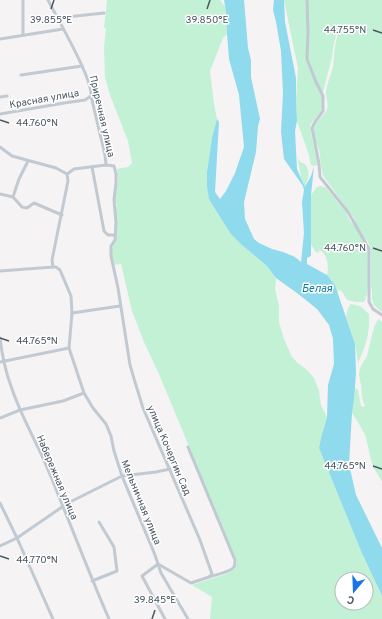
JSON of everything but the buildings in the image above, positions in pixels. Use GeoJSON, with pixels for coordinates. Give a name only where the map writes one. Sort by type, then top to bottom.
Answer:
{"type":"FeatureCollection","features":[{"type":"Feature","properties":{"kind":"street"},"geometry":{"type":"LineString","coordinates":[[23,0],[23,35]]}},
{"type":"Feature","properties":{"kind":"street","name":"Приречная улица"},"geometry":{"type":"LineString","coordinates":[[48,0],[88,79],[92,92],[91,96],[106,165],[114,166],[116,174],[114,200],[116,222],[115,240],[111,246],[110,256],[118,288],[120,306]]}},
{"type":"Feature","properties":{"kind":"street"},"geometry":{"type":"LineString","coordinates":[[307,0],[307,59],[316,82],[324,96],[323,111],[312,128],[320,177],[348,212],[369,249],[369,302],[373,309],[382,315]]}},
{"type":"Feature","properties":{"kind":"street"},"geometry":{"type":"LineString","coordinates":[[58,18],[104,13]]}},
{"type":"Feature","properties":{"kind":"street"},"geometry":{"type":"LineString","coordinates":[[0,39],[63,29]]}},
{"type":"Feature","properties":{"kind":"street","name":"Приречная улица"},"geometry":{"type":"LineString","coordinates":[[21,75],[82,66]]}},
{"type":"Feature","properties":{"kind":"street"},"geometry":{"type":"LineString","coordinates":[[0,97],[7,96]]}},
{"type":"Feature","properties":{"kind":"street","name":"Красная улица"},"geometry":{"type":"LineString","coordinates":[[0,114],[85,100],[91,96]]}},
{"type":"Feature","properties":{"kind":"street"},"geometry":{"type":"LineString","coordinates":[[0,147],[12,156],[56,168],[67,174]]}},
{"type":"Feature","properties":{"kind":"street"},"geometry":{"type":"LineString","coordinates":[[13,197],[19,179],[28,161]]}},
{"type":"Feature","properties":{"kind":"street"},"geometry":{"type":"LineString","coordinates":[[67,174],[74,169],[106,165]]}},
{"type":"Feature","properties":{"kind":"street"},"geometry":{"type":"LineString","coordinates":[[92,167],[104,231],[108,235],[115,235]]}},
{"type":"Feature","properties":{"kind":"street"},"geometry":{"type":"LineString","coordinates":[[0,271],[53,267],[52,260],[68,181],[67,174]]}},
{"type":"Feature","properties":{"kind":"street"},"geometry":{"type":"LineString","coordinates":[[0,194],[13,197],[22,207],[27,208],[34,203],[62,215]]}},
{"type":"Feature","properties":{"kind":"street","name":"Мельничная улица"},"geometry":{"type":"LineString","coordinates":[[53,267],[60,270],[71,296],[72,313],[69,348],[84,393],[93,408],[106,424],[111,436],[122,476],[161,573],[188,619]]}},
{"type":"Feature","properties":{"kind":"street"},"geometry":{"type":"LineString","coordinates":[[72,313],[120,306]]}},
{"type":"Feature","properties":{"kind":"street","name":"улица Кочергин Сад"},"geometry":{"type":"LineString","coordinates":[[120,306],[130,365],[143,408],[200,540],[212,574],[209,577]]}},
{"type":"Feature","properties":{"kind":"street","name":"Набережная улица"},"geometry":{"type":"LineString","coordinates":[[0,338],[2,362],[20,410],[43,458],[92,581],[109,619]]}},
{"type":"Feature","properties":{"kind":"street"},"geometry":{"type":"LineString","coordinates":[[2,362],[69,348]]}},
{"type":"Feature","properties":{"kind":"street"},"geometry":{"type":"LineString","coordinates":[[0,418],[20,410],[63,401],[84,393]]}},
{"type":"Feature","properties":{"kind":"street"},"geometry":{"type":"LineString","coordinates":[[165,619],[142,576],[158,564],[191,583],[232,569],[234,567],[235,560],[188,447]]}},
{"type":"Feature","properties":{"kind":"street"},"geometry":{"type":"LineString","coordinates":[[0,546],[17,538],[72,501],[122,476],[170,469]]}},
{"type":"Feature","properties":{"kind":"street"},"geometry":{"type":"LineString","coordinates":[[0,503],[53,619]]}},
{"type":"Feature","properties":{"kind":"street"},"geometry":{"type":"LineString","coordinates":[[92,581],[117,571],[114,547],[99,522]]}},
{"type":"Feature","properties":{"kind":"green space"},"geometry":{"type":"Polygon","coordinates":[[[107,0],[220,0],[225,7],[227,34],[223,38],[210,71],[217,119],[207,172],[207,187],[242,245],[267,266],[276,278],[275,289],[279,306],[279,322],[284,339],[292,357],[314,378],[319,391],[321,405],[327,417],[319,448],[370,571],[334,571],[334,611],[374,611],[374,579],[382,596],[382,619],[210,619],[212,597],[192,585],[226,574],[235,569],[237,562],[159,374],[144,342],[132,311],[121,264],[113,265],[111,253],[117,232],[117,205],[115,201],[118,180],[117,169],[128,167],[132,163],[128,141],[110,95],[105,77],[104,47],[106,28],[104,28],[107,0]]]}},
{"type":"Feature","properties":{"kind":"green space"},"geometry":{"type":"Polygon","coordinates":[[[284,0],[382,0],[382,312],[374,305],[372,301],[371,249],[364,237],[368,252],[368,278],[364,302],[347,300],[340,290],[337,291],[335,285],[327,275],[328,265],[325,255],[320,250],[318,253],[315,251],[311,244],[311,195],[317,187],[321,186],[326,188],[346,212],[350,221],[356,227],[354,218],[324,177],[319,150],[314,135],[315,126],[324,114],[328,105],[326,91],[333,67],[338,34],[336,35],[323,92],[321,111],[310,125],[318,165],[314,166],[311,165],[297,121],[296,99],[298,68],[284,0]]]}},
{"type":"Feature","properties":{"kind":"green space"},"geometry":{"type":"Polygon","coordinates":[[[299,159],[300,162],[308,169],[308,181],[305,188],[301,177],[299,159]]]}},
{"type":"Feature","properties":{"kind":"green space"},"geometry":{"type":"Polygon","coordinates":[[[351,304],[360,306],[369,314],[367,339],[358,363],[355,344],[346,317],[348,308],[351,304]]]}},
{"type":"Feature","properties":{"kind":"green space"},"geometry":{"type":"Polygon","coordinates":[[[379,319],[382,322],[382,482],[373,466],[365,435],[352,413],[355,388],[358,390],[361,406],[365,407],[359,375],[360,368],[367,356],[373,331],[379,319]]]}},
{"type":"Feature","properties":{"kind":"water","name":"Белая"},"geometry":{"type":"Polygon","coordinates":[[[224,0],[244,0],[248,48],[251,60],[251,77],[260,119],[256,152],[244,202],[245,219],[254,239],[259,243],[295,257],[301,262],[304,233],[302,202],[304,190],[303,186],[284,159],[281,132],[283,93],[281,51],[273,10],[274,0],[284,0],[285,22],[296,78],[297,121],[295,131],[297,169],[305,187],[314,166],[311,195],[311,256],[307,258],[307,264],[327,275],[335,285],[355,344],[356,373],[349,464],[356,495],[382,548],[382,596],[374,579],[374,571],[370,571],[361,551],[319,448],[327,417],[328,385],[334,364],[333,339],[329,325],[317,309],[276,278],[267,266],[231,234],[209,199],[207,172],[212,138],[217,119],[219,122],[215,192],[220,199],[235,173],[244,147],[239,95],[229,59],[224,0]]]}}]}
